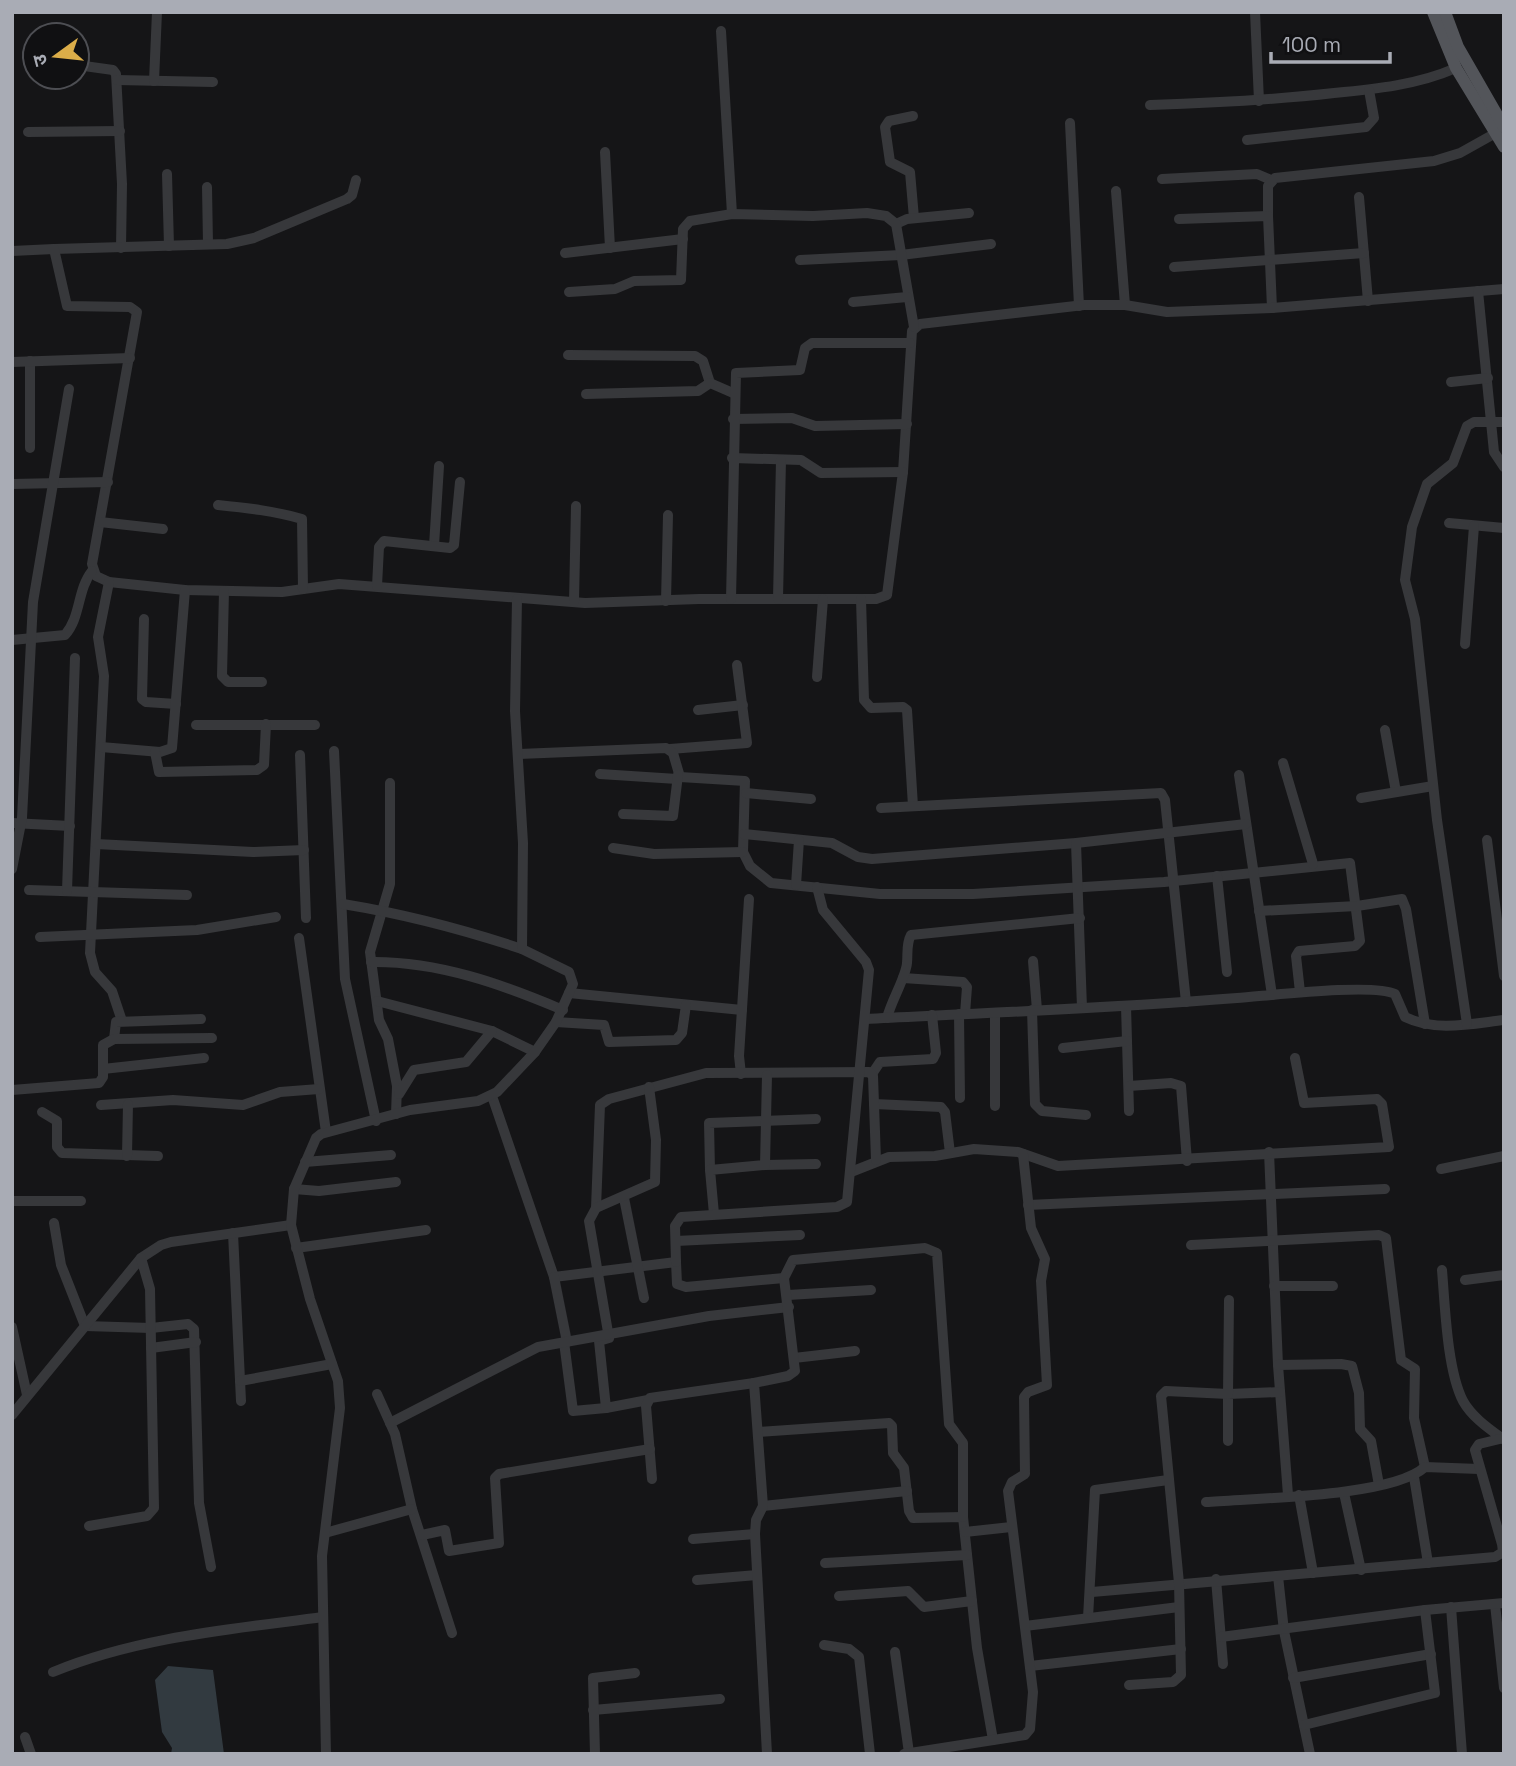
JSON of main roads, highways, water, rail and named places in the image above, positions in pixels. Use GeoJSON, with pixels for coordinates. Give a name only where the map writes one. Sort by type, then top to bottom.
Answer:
{"type":"FeatureCollection","features":[{"type":"Feature","properties":{"kind":"main road"},"geometry":{"type":"LineString","coordinates":[[1433,12],[1455,68],[1499,131]]}},
{"type":"Feature","properties":{"kind":"main road"},"geometry":{"type":"LineString","coordinates":[[1445,12],[1458,47],[1499,131],[1504,147]]}}]}
